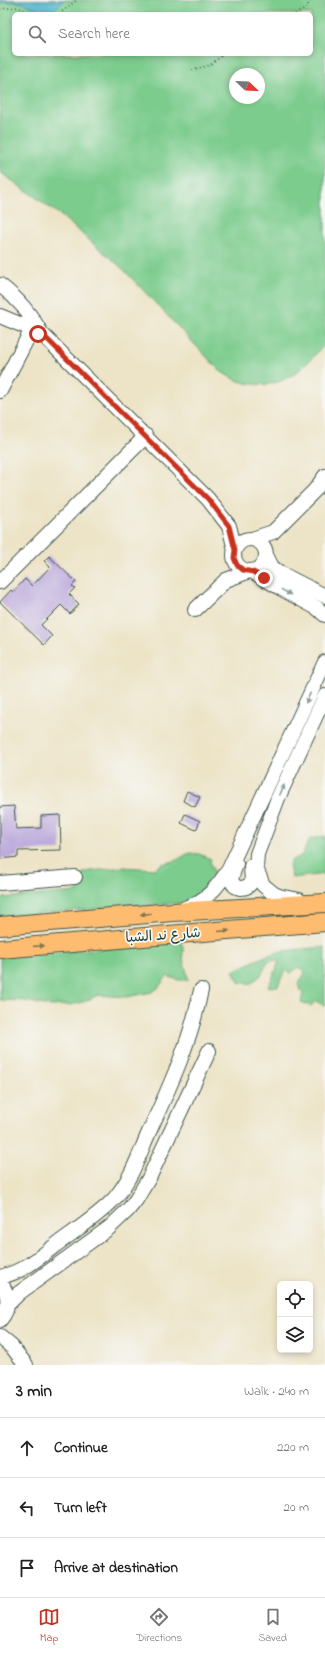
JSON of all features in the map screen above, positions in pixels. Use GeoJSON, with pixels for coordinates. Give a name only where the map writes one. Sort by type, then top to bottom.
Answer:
{"type":"FeatureCollection","features":[{"type":"Feature","properties":{"kind":"main road","name":"شارع ند الشبا"},"geometry":{"type":"LineString","coordinates":[[0,926],[173,912],[319,903]]}},
{"type":"Feature","properties":{"kind":"main road","name":"شارع ند الشبا"},"geometry":{"type":"LineString","coordinates":[[0,949],[325,922]]}},
{"type":"Feature","properties":{"kind":"street"},"geometry":{"type":"LineString","coordinates":[[0,285],[14,297],[32,318],[41,333],[200,490],[217,509],[229,526],[262,544],[272,567],[280,574],[325,596]]}},
{"type":"Feature","properties":{"kind":"street"},"geometry":{"type":"LineString","coordinates":[[0,316],[11,309],[14,297]]}},
{"type":"Feature","properties":{"kind":"street"},"geometry":{"type":"LineString","coordinates":[[0,316],[41,333]]}},
{"type":"Feature","properties":{"kind":"street"},"geometry":{"type":"LineString","coordinates":[[0,391],[28,337],[41,333]]}},
{"type":"Feature","properties":{"kind":"street"},"geometry":{"type":"LineString","coordinates":[[0,582],[146,436]]}},
{"type":"Feature","properties":{"kind":"street"},"geometry":{"type":"LineString","coordinates":[[226,580],[234,554],[242,541],[273,532],[315,490],[325,476]]}},
{"type":"Feature","properties":{"kind":"street"},"geometry":{"type":"LineString","coordinates":[[229,526],[237,565],[317,608],[325,615]]}},
{"type":"Feature","properties":{"kind":"street"},"geometry":{"type":"LineString","coordinates":[[195,610],[226,580],[261,568],[267,556],[273,532]]}},
{"type":"Feature","properties":{"kind":"street"},"geometry":{"type":"LineString","coordinates":[[173,912],[200,902],[212,893],[228,869],[325,663],[325,655]]}},
{"type":"Feature","properties":{"kind":"street"},"geometry":{"type":"LineString","coordinates":[[319,903],[282,897],[274,894],[266,888],[258,875],[256,861],[259,847],[290,770],[325,696]]}},
{"type":"Feature","properties":{"kind":"street"},"geometry":{"type":"LineString","coordinates":[[251,819],[246,841],[231,875],[232,882],[236,887],[247,887],[252,882],[253,852],[256,841],[267,826]]}},
{"type":"Feature","properties":{"kind":"street"},"geometry":{"type":"LineString","coordinates":[[0,883],[75,877]]}},
{"type":"Feature","properties":{"kind":"street"},"geometry":{"type":"LineString","coordinates":[[0,1277],[16,1272],[30,1264],[103,1209],[123,1187],[137,1160],[181,1061],[196,1015],[201,990]]}},
{"type":"Feature","properties":{"kind":"street"},"geometry":{"type":"LineString","coordinates":[[5,1312],[19,1293],[109,1228],[136,1200],[150,1178],[209,1051]]}},
{"type":"Feature","properties":{"kind":"street"},"geometry":{"type":"LineString","coordinates":[[0,1283],[7,1296],[5,1312],[12,1347]]}},
{"type":"Feature","properties":{"kind":"street"},"geometry":{"type":"LineString","coordinates":[[0,1337],[12,1347],[26,1365]]}},
{"type":"Feature","properties":{"kind":"path"},"geometry":{"type":"LineString","coordinates":[[62,12],[77,0]]}},
{"type":"Feature","properties":{"kind":"path"},"geometry":{"type":"LineString","coordinates":[[299,12],[305,9],[311,0]]}},
{"type":"Feature","properties":{"kind":"path"},"geometry":{"type":"LineString","coordinates":[[0,9],[17,7],[29,12]]}},
{"type":"Feature","properties":{"kind":"path"},"geometry":{"type":"LineString","coordinates":[[192,70],[210,65],[221,56]]}},
{"type":"Feature","properties":{"kind":"green space"},"geometry":{"type":"Polygon","coordinates":[[[0,0],[325,0],[325,344],[308,363],[290,377],[268,384],[256,384],[236,380],[220,371],[123,269],[59,214],[0,172],[0,0]]]}},
{"type":"Feature","properties":{"kind":"green space"},"geometry":{"type":"Polygon","coordinates":[[[325,836],[325,874],[292,878],[289,866],[292,860],[301,856],[310,839],[325,836]]]}},
{"type":"Feature","properties":{"kind":"green space"},"geometry":{"type":"Polygon","coordinates":[[[189,853],[199,854],[211,859],[210,863],[215,873],[206,882],[204,894],[181,903],[0,916],[0,898],[78,892],[78,883],[84,872],[123,867],[155,869],[162,864],[175,861],[189,853]]]}},
{"type":"Feature","properties":{"kind":"green space"},"geometry":{"type":"Polygon","coordinates":[[[181,942],[188,980],[178,980],[167,976],[158,988],[152,992],[126,997],[98,995],[83,1002],[70,1005],[49,1006],[26,1001],[0,1000],[0,957],[181,942]]]}},
{"type":"Feature","properties":{"kind":"green space"},"geometry":{"type":"Polygon","coordinates":[[[325,947],[325,1006],[316,1001],[311,1006],[301,1002],[303,994],[298,985],[305,973],[298,967],[291,973],[285,970],[278,986],[268,987],[279,960],[268,961],[261,975],[252,983],[240,983],[233,971],[265,956],[282,951],[325,947]]]}},
{"type":"Feature","properties":{"kind":"water"},"geometry":{"type":"Polygon","coordinates":[[[0,0],[65,0],[54,9],[46,12],[19,2],[0,3],[0,0]]]}},
{"type":"Feature","properties":{"kind":"building"},"geometry":{"type":"Polygon","coordinates":[[[49,556],[76,582],[72,586],[75,588],[69,594],[79,604],[70,614],[61,605],[41,625],[52,636],[44,645],[0,602],[11,590],[13,592],[25,579],[32,586],[50,567],[44,561],[49,556]]]}},
{"type":"Feature","properties":{"kind":"building"},"geometry":{"type":"Polygon","coordinates":[[[187,791],[200,797],[195,807],[183,801],[187,791]]]}},
{"type":"Feature","properties":{"kind":"building"},"geometry":{"type":"Polygon","coordinates":[[[14,806],[16,829],[41,828],[41,816],[60,815],[61,850],[18,851],[18,857],[0,859],[0,807],[14,806]]]}},
{"type":"Feature","properties":{"kind":"building"},"geometry":{"type":"Polygon","coordinates":[[[185,814],[200,821],[196,830],[181,823],[185,814]]]}},
{"type":"Feature","properties":{"kind":"route"},"geometry":{"type":"LineString","coordinates":[[38,334],[41,333],[200,490],[217,509],[229,526],[235,550],[234,558],[237,565],[243,570],[253,572],[264,578]]}}]}
